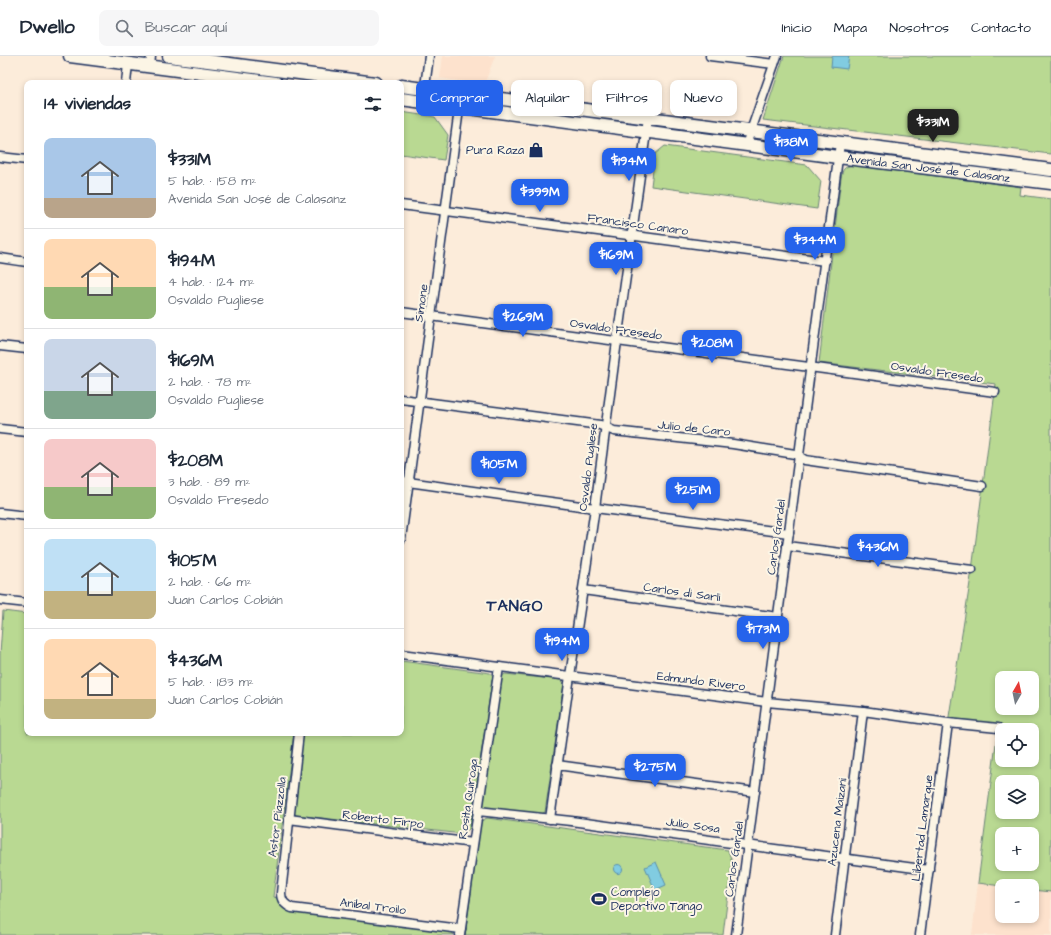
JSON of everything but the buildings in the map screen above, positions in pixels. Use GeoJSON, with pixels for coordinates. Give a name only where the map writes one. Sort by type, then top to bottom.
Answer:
{"type":"FeatureCollection","features":[{"type":"Feature","properties":{"kind":"main road"},"geometry":{"type":"LineString","coordinates":[[70,56],[128,64],[151,61],[254,80]]}},
{"type":"Feature","properties":{"kind":"main road"},"geometry":{"type":"LineString","coordinates":[[169,56],[268,69],[281,77],[328,80]]}},
{"type":"Feature","properties":{"kind":"main road","name":"Avenida San José de Calasanz"},"geometry":{"type":"LineString","coordinates":[[404,86],[416,88]]}},
{"type":"Feature","properties":{"kind":"main road","name":"Avenida San José de Calasanz"},"geometry":{"type":"LineString","coordinates":[[404,99],[416,101]]}},
{"type":"Feature","properties":{"kind":"main road","name":"Avenida San José de Calasanz"},"geometry":{"type":"LineString","coordinates":[[503,99],[1051,170]]}},
{"type":"Feature","properties":{"kind":"main road","name":"Avenida San José de Calasanz"},"geometry":{"type":"LineString","coordinates":[[503,113],[838,157],[1051,183]]}},
{"type":"Feature","properties":{"kind":"street"},"geometry":{"type":"LineString","coordinates":[[425,80],[429,56]]}},
{"type":"Feature","properties":{"kind":"street"},"geometry":{"type":"LineString","coordinates":[[710,56],[775,60],[746,145]]}},
{"type":"Feature","properties":{"kind":"street"},"geometry":{"type":"LineString","coordinates":[[126,80],[128,64]]}},
{"type":"Feature","properties":{"kind":"street"},"geometry":{"type":"LineString","coordinates":[[268,69],[270,80]]}},
{"type":"Feature","properties":{"kind":"street","name":"Simone"},"geometry":{"type":"LineString","coordinates":[[404,496],[405,482],[420,401],[459,116]]}},
{"type":"Feature","properties":{"kind":"street","name":"Osvaldo Pugliese"},"geometry":{"type":"LineString","coordinates":[[550,819],[595,508],[616,341],[648,118]]}},
{"type":"Feature","properties":{"kind":"street","name":"Carlos Gardel"},"geometry":{"type":"LineString","coordinates":[[736,935],[840,143]]}},
{"type":"Feature","properties":{"kind":"street"},"geometry":{"type":"LineString","coordinates":[[0,157],[24,160]]}},
{"type":"Feature","properties":{"kind":"street","name":"Francisco Canaro"},"geometry":{"type":"LineString","coordinates":[[404,205],[825,261]]}},
{"type":"Feature","properties":{"kind":"street"},"geometry":{"type":"LineString","coordinates":[[0,258],[24,262]]}},
{"type":"Feature","properties":{"kind":"street","name":"Osvaldo Fresedo"},"geometry":{"type":"LineString","coordinates":[[404,312],[995,392]]}},
{"type":"Feature","properties":{"kind":"street"},"geometry":{"type":"LineString","coordinates":[[0,346],[24,349]]}},
{"type":"Feature","properties":{"kind":"street","name":"Julio de Caro"},"geometry":{"type":"LineString","coordinates":[[404,399],[600,425],[614,431],[733,444],[795,454],[805,460],[982,486]]}},
{"type":"Feature","properties":{"kind":"street"},"geometry":{"type":"LineString","coordinates":[[0,429],[24,432]]}},
{"type":"Feature","properties":{"kind":"street"},"geometry":{"type":"LineString","coordinates":[[405,482],[789,533]]}},
{"type":"Feature","properties":{"kind":"street"},"geometry":{"type":"LineString","coordinates":[[0,513],[24,516]]}},
{"type":"Feature","properties":{"kind":"street"},"geometry":{"type":"LineString","coordinates":[[787,546],[972,570]]}},
{"type":"Feature","properties":{"kind":"street","name":"Carlos di Sarli"},"geometry":{"type":"LineString","coordinates":[[583,590],[778,617]]}},
{"type":"Feature","properties":{"kind":"street"},"geometry":{"type":"LineString","coordinates":[[0,600],[24,603]]}},
{"type":"Feature","properties":{"kind":"street","name":"Edmundo Rivero"},"geometry":{"type":"LineString","coordinates":[[404,654],[767,702],[863,711],[948,723],[995,728]]}},
{"type":"Feature","properties":{"kind":"street","name":"Rosita Quiroga"},"geometry":{"type":"LineString","coordinates":[[461,932],[499,667]]}},
{"type":"Feature","properties":{"kind":"street","name":"Azucena Maizani"},"geometry":{"type":"LineString","coordinates":[[835,935],[863,711]]}},
{"type":"Feature","properties":{"kind":"street","name":"Libertad Lamarque"},"geometry":{"type":"LineString","coordinates":[[920,935],[948,723]]}},
{"type":"Feature","properties":{"kind":"street","name":"Astor Piazzolla"},"geometry":{"type":"LineString","coordinates":[[284,903],[281,898],[281,893],[299,736]]}},
{"type":"Feature","properties":{"kind":"street"},"geometry":{"type":"LineString","coordinates":[[557,765],[755,792]]}},
{"type":"Feature","properties":{"kind":"street","name":"Julio Sosa"},"geometry":{"type":"LineString","coordinates":[[478,811],[572,821],[929,870]]}},
{"type":"Feature","properties":{"kind":"street","name":"Roberto Firpo"},"geometry":{"type":"LineString","coordinates":[[289,819],[473,843]]}},
{"type":"Feature","properties":{"kind":"street","name":"Anibal Troilo"},"geometry":{"type":"LineString","coordinates":[[284,903],[292,908],[461,932]]}},
{"type":"Feature","properties":{"kind":"shaded area"},"geometry":{"type":"Polygon","coordinates":[[[443,56],[495,56],[486,80],[453,80],[440,78],[443,56]]]}},
{"type":"Feature","properties":{"kind":"shaded area"},"geometry":{"type":"Polygon","coordinates":[[[978,883],[995,885],[995,923],[1039,923],[1039,891],[1051,892],[1051,935],[972,935],[978,883]]]}},
{"type":"Feature","properties":{"kind":"green space"},"geometry":{"type":"Polygon","coordinates":[[[784,56],[1051,56],[1051,154],[763,120],[784,56]]]}},
{"type":"Feature","properties":{"kind":"green space"},"geometry":{"type":"Polygon","coordinates":[[[404,112],[416,114],[416,116],[435,117],[448,135],[444,160],[404,154],[404,112]]]}},
{"type":"Feature","properties":{"kind":"green space"},"geometry":{"type":"Polygon","coordinates":[[[665,146],[807,165],[821,181],[817,209],[651,186],[655,154],[665,146]]]}},
{"type":"Feature","properties":{"kind":"green space"},"geometry":{"type":"Polygon","coordinates":[[[853,165],[1021,187],[1020,195],[1051,199],[1051,892],[1039,891],[1039,879],[995,879],[995,885],[978,883],[995,751],[995,767],[1039,767],[1039,723],[995,723],[995,728],[948,723],[972,570],[996,384],[819,363],[841,178],[842,172],[845,168],[853,165]]]}},
{"type":"Feature","properties":{"kind":"green space"},"geometry":{"type":"Polygon","coordinates":[[[3,611],[24,614],[24,736],[294,736],[273,897],[278,898],[281,905],[451,931],[454,935],[0,935],[0,654],[3,611]]]}},
{"type":"Feature","properties":{"kind":"green space"},"geometry":{"type":"Polygon","coordinates":[[[404,661],[490,673],[493,675],[470,828],[463,834],[295,815],[293,809],[302,736],[404,736],[404,661]]]}},
{"type":"Feature","properties":{"kind":"green space"},"geometry":{"type":"Polygon","coordinates":[[[505,674],[562,680],[564,684],[545,812],[540,815],[483,807],[482,803],[502,676],[505,674]]]}},
{"type":"Feature","properties":{"kind":"green space","name":"Complejo Deportivo Tango"},"geometry":{"type":"Polygon","coordinates":[[[487,818],[728,850],[732,862],[723,935],[465,935],[481,821],[487,818]]]}},
{"type":"Feature","properties":{"kind":"water"},"geometry":{"type":"Polygon","coordinates":[[[832,56],[849,56],[847,69],[831,67],[832,56]]]}},
{"type":"Feature","properties":{"kind":"water"},"geometry":{"type":"Polygon","coordinates":[[[656,862],[666,885],[655,890],[645,867],[656,862]]]}},
{"type":"Feature","properties":{"kind":"water"},"geometry":{"type":"Polygon","coordinates":[[[616,865],[620,865],[622,869],[620,873],[616,873],[614,871],[614,867],[616,865]]]}},
{"type":"Feature","properties":{"kind":"place","name":"Pura Raza"},"geometry":{"type":"Point","coordinates":[536,150]}},
{"type":"Feature","properties":{"kind":"place","name":"Complejo Deportivo Tango"},"geometry":{"type":"Point","coordinates":[599,899]}},
{"type":"Feature","properties":{"kind":"district","name":"TANGO"},"geometry":{"type":"Point","coordinates":[515,605]}}]}
